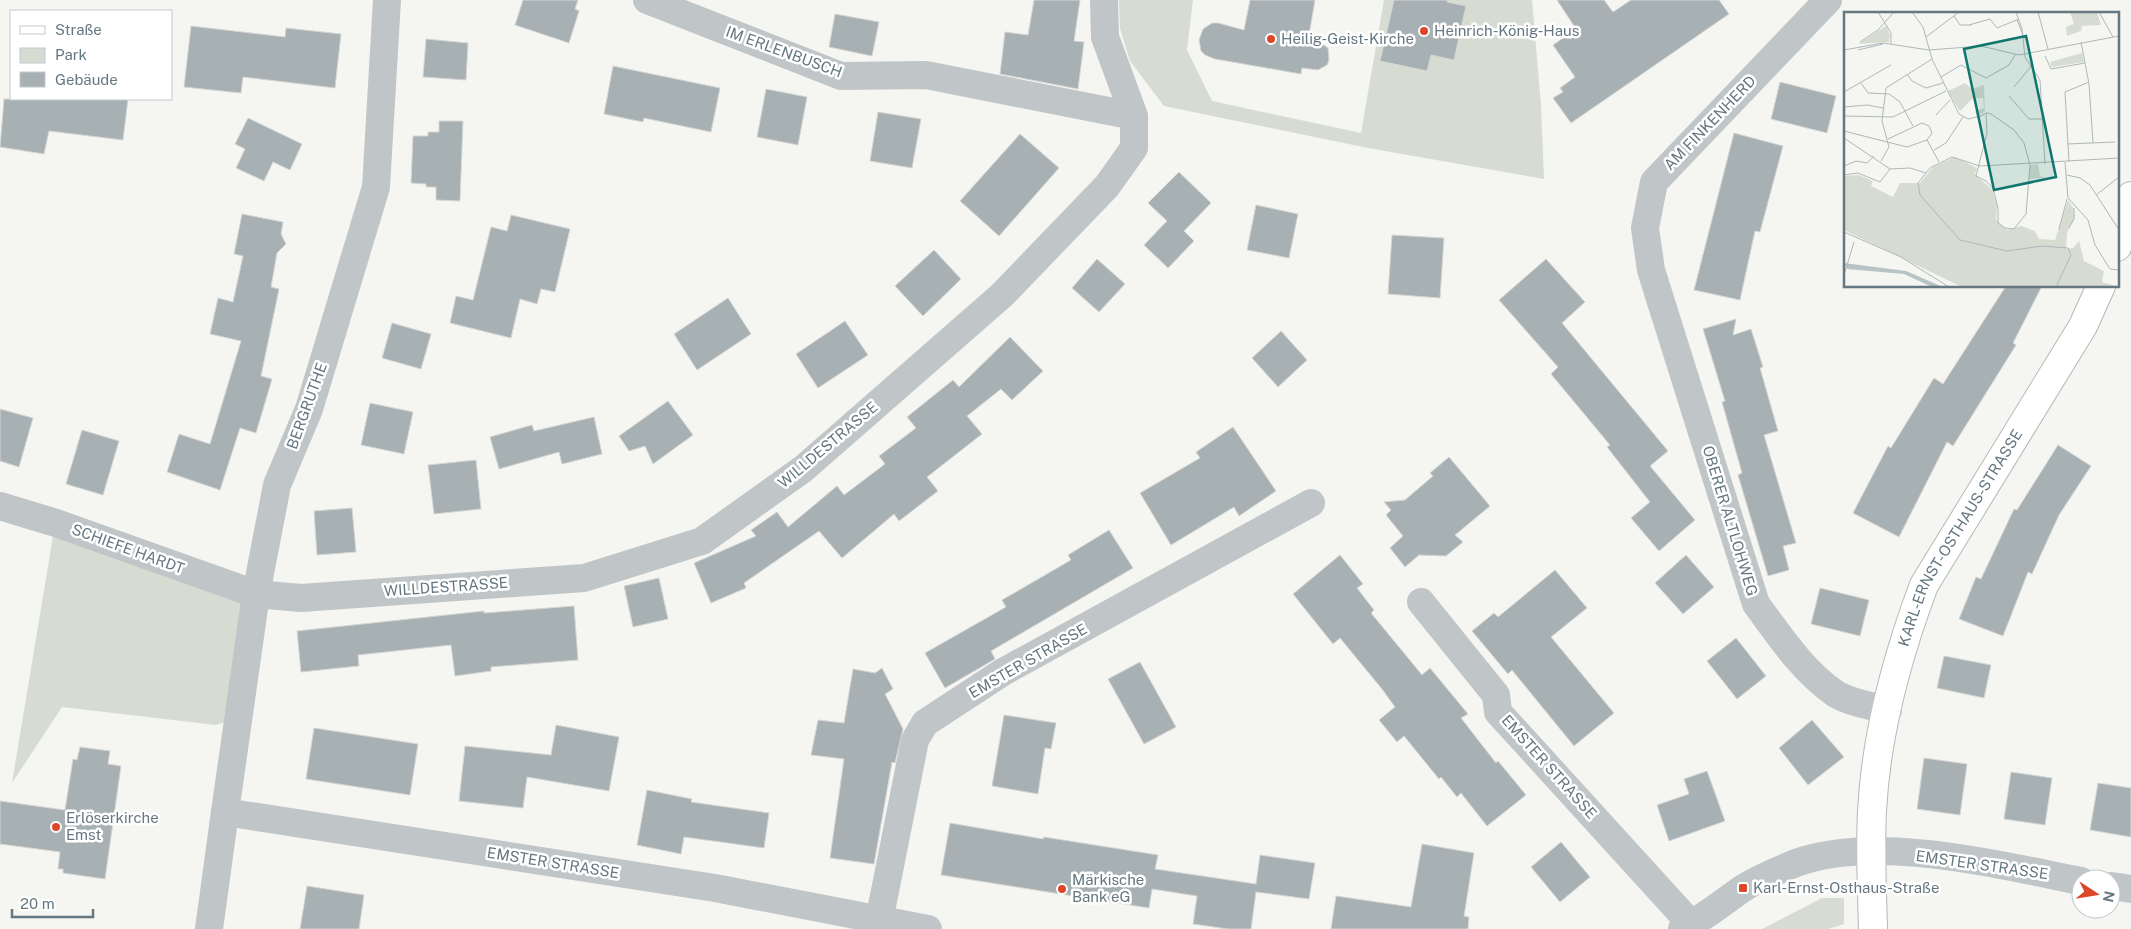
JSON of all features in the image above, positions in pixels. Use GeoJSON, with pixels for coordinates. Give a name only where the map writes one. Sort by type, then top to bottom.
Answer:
{"type":"FeatureCollection","features":[{"type":"Feature","properties":{"kind":"main road"},"geometry":{"type":"LineString","coordinates":[[2118,243],[2131,196]]}},
{"type":"Feature","properties":{"kind":"main road","name":"KARL-ERNST-OSTHAUS-STRASSE"},"geometry":{"type":"LineString","coordinates":[[1872,929],[1872,811],[1876,776],[1899,657],[1924,585],[2083,326],[2100,288]]}},
{"type":"Feature","properties":{"kind":"street","name":"BERGRUTHE"},"geometry":{"type":"LineString","coordinates":[[209,929],[256,594],[276,485],[309,409],[376,187],[387,0]]}},
{"type":"Feature","properties":{"kind":"street","name":"IM ERLENBUSCH"},"geometry":{"type":"LineString","coordinates":[[647,0],[841,76],[926,75],[1134,116]]}},
{"type":"Feature","properties":{"kind":"street","name":"WILLDESTRASSE"},"geometry":{"type":"LineString","coordinates":[[256,594],[301,598],[584,578],[702,541],[803,469],[1002,295],[1107,186],[1134,148],[1134,116],[1106,38],[1104,0]]}},
{"type":"Feature","properties":{"kind":"street","name":"AM FINKENHERD"},"geometry":{"type":"LineString","coordinates":[[1651,270],[1645,228],[1654,182],[1828,0]]}},
{"type":"Feature","properties":{"kind":"street","name":"OBERER ALTLOHWEG"},"geometry":{"type":"LineString","coordinates":[[1651,270],[1756,604],[1791,650],[1837,694],[1856,702],[1888,710]]}},
{"type":"Feature","properties":{"kind":"street","name":"EMSTER STRASSE"},"geometry":{"type":"LineString","coordinates":[[879,921],[915,740],[925,723],[1004,672],[1311,503]]}},
{"type":"Feature","properties":{"kind":"street","name":"SCHIEFE HARDT"},"geometry":{"type":"LineString","coordinates":[[0,506],[56,523],[256,594]]}},
{"type":"Feature","properties":{"kind":"street","name":"EMSTER STRASSE"},"geometry":{"type":"LineString","coordinates":[[1421,602],[1496,695],[1498,712],[1686,927],[1716,909],[1743,888],[1796,863],[1834,854],[1872,852],[1942,856],[2071,878]]}},
{"type":"Feature","properties":{"kind":"street","name":"EMSTER STRASSE"},"geometry":{"type":"LineString","coordinates":[[226,812],[715,888],[928,929]]}},
{"type":"Feature","properties":{"kind":"green space"},"geometry":{"type":"Polygon","coordinates":[[[1119,0],[1193,0],[1187,50],[1212,101],[1361,133],[1384,0],[1532,0],[1541,105],[1544,179],[1368,148],[1164,106],[1130,61],[1120,28],[1119,0]]]}},
{"type":"Feature","properties":{"kind":"green space"},"geometry":{"type":"Polygon","coordinates":[[[54,530],[256,594],[238,717],[216,725],[62,707],[12,783],[54,530]]]}},
{"type":"Feature","properties":{"kind":"green space"},"geometry":{"type":"Polygon","coordinates":[[[1822,898],[1844,898],[1844,924],[1828,929],[1762,929],[1822,898]]]}},
{"type":"Feature","properties":{"kind":"building"},"geometry":{"type":"Polygon","coordinates":[[[523,0],[578,0],[575,9],[579,11],[569,43],[515,25],[523,0]]]}},
{"type":"Feature","properties":{"kind":"building"},"geometry":{"type":"Polygon","coordinates":[[[1034,0],[1080,0],[1074,41],[1084,42],[1078,89],[1000,74],[1005,32],[1028,35],[1034,0]]]}},
{"type":"Feature","properties":{"kind":"building","name":"Heilig-Geist-Kirche"},"geometry":{"type":"Polygon","coordinates":[[[1250,0],[1315,0],[1309,35],[1328,48],[1329,60],[1327,65],[1318,70],[1302,68],[1301,74],[1215,59],[1205,55],[1201,51],[1199,40],[1203,29],[1212,23],[1218,23],[1244,30],[1250,0]]]}},
{"type":"Feature","properties":{"kind":"building","name":"Heinrich-König-Haus"},"geometry":{"type":"Polygon","coordinates":[[[1394,0],[1448,0],[1447,2],[1466,6],[1454,60],[1431,55],[1427,71],[1380,61],[1394,0]]]}},
{"type":"Feature","properties":{"kind":"building"},"geometry":{"type":"Polygon","coordinates":[[[1557,0],[1604,0],[1613,12],[1631,0],[1719,0],[1729,14],[1571,123],[1553,98],[1563,92],[1560,88],[1575,77],[1553,45],[1576,29],[1557,0]]]}},
{"type":"Feature","properties":{"kind":"building"},"geometry":{"type":"Polygon","coordinates":[[[835,14],[879,22],[872,56],[829,47],[835,14]]]}},
{"type":"Feature","properties":{"kind":"building"},"geometry":{"type":"Polygon","coordinates":[[[191,26],[285,37],[286,28],[341,34],[335,88],[243,77],[241,93],[184,87],[191,26]]]}},
{"type":"Feature","properties":{"kind":"building"},"geometry":{"type":"Polygon","coordinates":[[[426,39],[468,43],[466,80],[423,77],[426,39]]]}},
{"type":"Feature","properties":{"kind":"building"},"geometry":{"type":"Polygon","coordinates":[[[613,66],[720,88],[711,132],[644,118],[643,122],[604,114],[613,66]]]}},
{"type":"Feature","properties":{"kind":"building"},"geometry":{"type":"Polygon","coordinates":[[[1780,82],[1836,96],[1827,133],[1771,119],[1780,82]]]}},
{"type":"Feature","properties":{"kind":"building"},"geometry":{"type":"Polygon","coordinates":[[[766,89],[807,97],[798,145],[757,137],[766,89]]]}},
{"type":"Feature","properties":{"kind":"building"},"geometry":{"type":"Polygon","coordinates":[[[4,99],[128,100],[123,140],[49,131],[44,154],[0,147],[4,99]]]}},
{"type":"Feature","properties":{"kind":"building"},"geometry":{"type":"Polygon","coordinates":[[[878,112],[921,119],[912,168],[870,161],[878,112]]]}},
{"type":"Feature","properties":{"kind":"building"},"geometry":{"type":"Polygon","coordinates":[[[248,118],[302,144],[290,170],[273,162],[264,181],[236,168],[245,149],[235,144],[248,118]]]}},
{"type":"Feature","properties":{"kind":"building"},"geometry":{"type":"Polygon","coordinates":[[[439,121],[463,121],[460,201],[436,200],[436,187],[426,187],[426,184],[411,183],[413,136],[428,136],[428,132],[439,132],[439,121]]]}},
{"type":"Feature","properties":{"kind":"building"},"geometry":{"type":"Polygon","coordinates":[[[1734,133],[1783,146],[1760,232],[1755,231],[1740,300],[1694,290],[1734,133]]]}},
{"type":"Feature","properties":{"kind":"building"},"geometry":{"type":"Polygon","coordinates":[[[1020,134],[1059,168],[999,236],[960,201],[1020,134]]]}},
{"type":"Feature","properties":{"kind":"building"},"geometry":{"type":"Polygon","coordinates":[[[1179,172],[1211,203],[1184,231],[1194,241],[1168,268],[1144,245],[1167,221],[1148,203],[1179,172]]]}},
{"type":"Feature","properties":{"kind":"building"},"geometry":{"type":"Polygon","coordinates":[[[1256,205],[1298,214],[1289,258],[1247,250],[1256,205]]]}},
{"type":"Feature","properties":{"kind":"building"},"geometry":{"type":"Polygon","coordinates":[[[242,214],[283,222],[281,234],[286,244],[277,253],[271,287],[279,289],[261,376],[272,379],[256,433],[240,428],[220,490],[167,472],[179,434],[210,444],[241,341],[210,334],[218,298],[233,302],[243,256],[234,254],[242,214]]]}},
{"type":"Feature","properties":{"kind":"building"},"geometry":{"type":"Polygon","coordinates":[[[511,215],[570,229],[555,292],[541,289],[537,304],[520,299],[511,338],[450,323],[456,296],[473,300],[491,227],[507,231],[511,215]]]}},
{"type":"Feature","properties":{"kind":"building"},"geometry":{"type":"Polygon","coordinates":[[[1392,235],[1444,238],[1440,298],[1388,294],[1392,235]]]}},
{"type":"Feature","properties":{"kind":"building"},"geometry":{"type":"Polygon","coordinates":[[[934,250],[961,279],[923,316],[895,286],[934,250]]]}},
{"type":"Feature","properties":{"kind":"building"},"geometry":{"type":"Polygon","coordinates":[[[1097,259],[1125,284],[1099,312],[1072,288],[1097,259]]]}},
{"type":"Feature","properties":{"kind":"building"},"geometry":{"type":"Polygon","coordinates":[[[1546,259],[1585,302],[1562,323],[1668,451],[1650,466],[1695,520],[1659,551],[1631,518],[1650,502],[1607,447],[1610,445],[1551,374],[1558,367],[1499,300],[1546,259]]]}},
{"type":"Feature","properties":{"kind":"building"},"geometry":{"type":"Polygon","coordinates":[[[2005,288],[2041,288],[2013,343],[2016,345],[1953,446],[1947,442],[1899,537],[1853,513],[1888,446],[1891,448],[1934,378],[1943,384],[2005,288]]]}},
{"type":"Feature","properties":{"kind":"building"},"geometry":{"type":"Polygon","coordinates":[[[728,298],[751,334],[697,370],[674,334],[728,298]]]}},
{"type":"Feature","properties":{"kind":"building"},"geometry":{"type":"Polygon","coordinates":[[[1736,319],[1733,335],[1751,329],[1763,367],[1760,368],[1778,431],[1764,435],[1796,543],[1783,546],[1789,570],[1768,576],[1738,475],[1742,473],[1722,402],[1725,401],[1703,329],[1736,319]]]}},
{"type":"Feature","properties":{"kind":"building"},"geometry":{"type":"Polygon","coordinates":[[[845,321],[868,355],[818,388],[796,354],[845,321]]]}},
{"type":"Feature","properties":{"kind":"building"},"geometry":{"type":"Polygon","coordinates":[[[392,323],[431,334],[421,369],[382,358],[392,323]]]}},
{"type":"Feature","properties":{"kind":"building"},"geometry":{"type":"Polygon","coordinates":[[[1281,331],[1307,360],[1278,387],[1252,358],[1281,331]]]}},
{"type":"Feature","properties":{"kind":"building"},"geometry":{"type":"Polygon","coordinates":[[[1010,337],[1043,371],[1012,400],[1001,389],[967,416],[982,434],[927,477],[938,491],[899,521],[894,514],[842,558],[819,531],[744,583],[746,588],[711,603],[694,563],[756,536],[751,530],[777,512],[788,527],[837,486],[844,495],[885,464],[879,456],[916,428],[907,417],[953,380],[959,387],[1010,337]]]}},
{"type":"Feature","properties":{"kind":"building"},"geometry":{"type":"Polygon","coordinates":[[[668,401],[693,435],[653,464],[645,446],[629,451],[619,436],[668,401]]]}},
{"type":"Feature","properties":{"kind":"building"},"geometry":{"type":"Polygon","coordinates":[[[370,403],[413,412],[404,454],[361,445],[370,403]]]}},
{"type":"Feature","properties":{"kind":"building"},"geometry":{"type":"Polygon","coordinates":[[[0,409],[33,418],[19,467],[0,461],[0,409]]]}},
{"type":"Feature","properties":{"kind":"building"},"geometry":{"type":"Polygon","coordinates":[[[594,417],[602,454],[562,464],[559,452],[499,469],[490,437],[532,425],[534,431],[594,417]]]}},
{"type":"Feature","properties":{"kind":"building"},"geometry":{"type":"Polygon","coordinates":[[[1233,427],[1276,491],[1239,516],[1234,507],[1171,545],[1140,493],[1200,458],[1196,452],[1233,427]]]}},
{"type":"Feature","properties":{"kind":"building"},"geometry":{"type":"Polygon","coordinates":[[[82,430],[119,441],[103,495],[66,484],[82,430]]]}},
{"type":"Feature","properties":{"kind":"building"},"geometry":{"type":"Polygon","coordinates":[[[2058,445],[2091,466],[2059,515],[2032,574],[2028,572],[2003,636],[1959,619],[1976,577],[1981,579],[2014,509],[2017,510],[2058,445]]]}},
{"type":"Feature","properties":{"kind":"building"},"geometry":{"type":"Polygon","coordinates":[[[1449,457],[1490,506],[1455,535],[1463,542],[1446,556],[1419,555],[1405,567],[1390,548],[1403,536],[1386,515],[1391,510],[1384,502],[1405,500],[1433,476],[1430,473],[1449,457]]]}},
{"type":"Feature","properties":{"kind":"building"},"geometry":{"type":"Polygon","coordinates":[[[476,460],[481,509],[434,514],[428,465],[476,460]]]}},
{"type":"Feature","properties":{"kind":"building"},"geometry":{"type":"Polygon","coordinates":[[[352,508],[356,552],[317,555],[314,511],[352,508]]]}},
{"type":"Feature","properties":{"kind":"building"},"geometry":{"type":"Polygon","coordinates":[[[1109,530],[1133,568],[991,651],[995,659],[945,688],[925,653],[1006,607],[1002,600],[1071,560],[1068,555],[1109,530]]]}},
{"type":"Feature","properties":{"kind":"building"},"geometry":{"type":"Polygon","coordinates":[[[1340,555],[1363,584],[1357,588],[1374,610],[1371,613],[1422,675],[1430,668],[1468,714],[1461,718],[1496,763],[1498,761],[1526,795],[1487,826],[1461,793],[1457,797],[1441,777],[1439,779],[1404,736],[1397,742],[1379,720],[1395,707],[1340,638],[1333,644],[1293,594],[1340,555]]]}},
{"type":"Feature","properties":{"kind":"building"},"geometry":{"type":"Polygon","coordinates":[[[1686,555],[1714,587],[1683,614],[1655,583],[1686,555]]]}},
{"type":"Feature","properties":{"kind":"building"},"geometry":{"type":"Polygon","coordinates":[[[1555,570],[1587,608],[1551,637],[1614,713],[1574,746],[1512,670],[1508,674],[1472,631],[1494,613],[1498,617],[1555,570]]]}},
{"type":"Feature","properties":{"kind":"building"},"geometry":{"type":"Polygon","coordinates":[[[659,578],[668,619],[633,627],[624,586],[659,578]]]}},
{"type":"Feature","properties":{"kind":"building"},"geometry":{"type":"Polygon","coordinates":[[[1820,588],[1869,600],[1860,636],[1811,624],[1820,588]]]}},
{"type":"Feature","properties":{"kind":"building"},"geometry":{"type":"Polygon","coordinates":[[[574,606],[578,660],[491,667],[491,671],[455,676],[451,645],[358,655],[359,666],[301,672],[297,631],[484,611],[484,613],[574,606]]]}},
{"type":"Feature","properties":{"kind":"building"},"geometry":{"type":"Polygon","coordinates":[[[1736,638],[1766,676],[1737,699],[1707,661],[1736,638]]]}},
{"type":"Feature","properties":{"kind":"building"},"geometry":{"type":"Polygon","coordinates":[[[1944,656],[1991,665],[1984,698],[1937,688],[1944,656]]]}},
{"type":"Feature","properties":{"kind":"building"},"geometry":{"type":"Polygon","coordinates":[[[1140,662],[1176,727],[1144,744],[1108,679],[1140,662]]]}},
{"type":"Feature","properties":{"kind":"building"},"geometry":{"type":"Polygon","coordinates":[[[882,668],[893,689],[885,694],[903,729],[895,763],[892,762],[874,864],[830,858],[844,759],[811,755],[818,720],[844,723],[853,669],[875,673],[882,668]]]}},
{"type":"Feature","properties":{"kind":"building"},"geometry":{"type":"Polygon","coordinates":[[[1004,715],[1056,723],[1051,749],[1045,748],[1038,794],[992,786],[1004,715]]]}},
{"type":"Feature","properties":{"kind":"building"},"geometry":{"type":"Polygon","coordinates":[[[1812,720],[1844,757],[1808,785],[1779,748],[1812,720]]]}},
{"type":"Feature","properties":{"kind":"building"},"geometry":{"type":"Polygon","coordinates":[[[556,725],[619,737],[609,791],[527,777],[523,808],[459,801],[465,746],[551,755],[556,725]]]}},
{"type":"Feature","properties":{"kind":"building"},"geometry":{"type":"Polygon","coordinates":[[[314,728],[418,744],[410,795],[306,779],[314,728]]]}},
{"type":"Feature","properties":{"kind":"building","name":"Erlöserkirche Emst"},"geometry":{"type":"Polygon","coordinates":[[[80,747],[110,751],[108,764],[121,766],[105,879],[63,873],[63,869],[58,869],[60,852],[0,844],[0,801],[65,810],[73,759],[77,760],[80,747]]]}},
{"type":"Feature","properties":{"kind":"building"},"geometry":{"type":"Polygon","coordinates":[[[1924,758],[1967,764],[1960,815],[1917,809],[1924,758]]]}},
{"type":"Feature","properties":{"kind":"building"},"geometry":{"type":"Polygon","coordinates":[[[1707,771],[1725,821],[1669,841],[1657,805],[1689,794],[1684,779],[1707,771]]]}},
{"type":"Feature","properties":{"kind":"building"},"geometry":{"type":"Polygon","coordinates":[[[2011,772],[2052,778],[2045,825],[2004,819],[2011,772]]]}},
{"type":"Feature","properties":{"kind":"building"},"geometry":{"type":"Polygon","coordinates":[[[2098,783],[2131,788],[2131,837],[2090,830],[2098,783]]]}},
{"type":"Feature","properties":{"kind":"building"},"geometry":{"type":"Polygon","coordinates":[[[647,790],[692,799],[691,802],[769,813],[764,848],[684,837],[681,854],[637,845],[647,790]]]}},
{"type":"Feature","properties":{"kind":"building"},"geometry":{"type":"Polygon","coordinates":[[[950,823],[1043,839],[1044,837],[1158,855],[1155,869],[1256,884],[1260,855],[1315,863],[1309,899],[1256,892],[1251,929],[1228,929],[1193,924],[1197,896],[1152,889],[1149,908],[941,875],[950,823]]]}},
{"type":"Feature","properties":{"kind":"building"},"geometry":{"type":"Polygon","coordinates":[[[1561,842],[1590,877],[1560,902],[1531,867],[1561,842]]]}},
{"type":"Feature","properties":{"kind":"building"},"geometry":{"type":"Polygon","coordinates":[[[1422,844],[1474,853],[1464,916],[1469,917],[1468,929],[1331,929],[1336,896],[1411,907],[1422,844]]]}},
{"type":"Feature","properties":{"kind":"building"},"geometry":{"type":"Polygon","coordinates":[[[307,886],[364,895],[359,929],[300,929],[307,886]]]}},
{"type":"Feature","properties":{"kind":"place","name":"Heinrich-König-Haus"},"geometry":{"type":"Point","coordinates":[1424,31]}},
{"type":"Feature","properties":{"kind":"place","name":"Heilig-Geist-Kirche"},"geometry":{"type":"Point","coordinates":[1271,39]}},
{"type":"Feature","properties":{"kind":"place","name":"Erlöserkirche Emst"},"geometry":{"type":"Point","coordinates":[56,827]}},
{"type":"Feature","properties":{"kind":"place","name":"Karl-Ernst-Osthaus-Straße"},"geometry":{"type":"Point","coordinates":[1743,888]}},
{"type":"Feature","properties":{"kind":"place","name":"Märkische Bank eG"},"geometry":{"type":"Point","coordinates":[1062,889]}}]}
